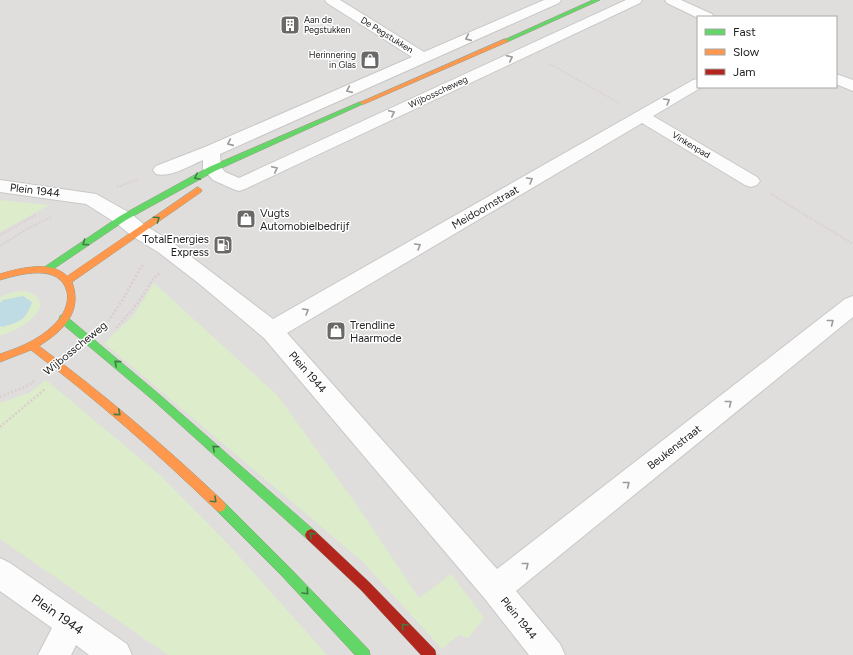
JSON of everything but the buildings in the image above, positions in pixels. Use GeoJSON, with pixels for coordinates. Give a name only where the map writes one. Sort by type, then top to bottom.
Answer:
{"type":"FeatureCollection","features":[{"type":"Feature","properties":{"kind":"street","name":"De Pegstukken"},"geometry":{"type":"LineString","coordinates":[[331,0],[423,58]]}},
{"type":"Feature","properties":{"kind":"street"},"geometry":{"type":"LineString","coordinates":[[162,170],[211,151],[555,0]]}},
{"type":"Feature","properties":{"kind":"street","name":"Wijbosscheweg"},"geometry":{"type":"LineString","coordinates":[[67,281],[131,224],[213,178],[322,122],[597,0]]}},
{"type":"Feature","properties":{"kind":"street","name":"Wijbosscheweg"},"geometry":{"type":"LineString","coordinates":[[46,270],[213,178],[239,185],[636,0]]}},
{"type":"Feature","properties":{"kind":"street"},"geometry":{"type":"LineString","coordinates":[[671,0],[705,16]]}},
{"type":"Feature","properties":{"kind":"street"},"geometry":{"type":"LineString","coordinates":[[837,78],[853,86]]}},
{"type":"Feature","properties":{"kind":"street","name":"Meidoornstraat"},"geometry":{"type":"LineString","coordinates":[[272,331],[697,84]]}},
{"type":"Feature","properties":{"kind":"street","name":"Vinkenpad"},"geometry":{"type":"LineString","coordinates":[[642,116],[751,181]]}},
{"type":"Feature","properties":{"kind":"street"},"geometry":{"type":"LineString","coordinates":[[211,151],[213,178]]}},
{"type":"Feature","properties":{"kind":"street","name":"Plein 1944"},"geometry":{"type":"LineString","coordinates":[[0,186],[90,198],[165,247],[204,276],[272,331],[495,589],[549,655]]}},
{"type":"Feature","properties":{"kind":"street"},"geometry":{"type":"LineString","coordinates":[[0,277],[33,269],[46,270],[58,274],[67,281],[71,289],[72,298],[69,309],[63,320],[50,334],[32,346],[15,354],[0,358]]}},
{"type":"Feature","properties":{"kind":"street","name":"Beukenstraat"},"geometry":{"type":"LineString","coordinates":[[495,589],[853,305]]}},
{"type":"Feature","properties":{"kind":"street"},"geometry":{"type":"LineString","coordinates":[[63,320],[189,425],[326,548],[404,625],[430,655]]}},
{"type":"Feature","properties":{"kind":"street"},"geometry":{"type":"LineString","coordinates":[[32,346],[110,406],[217,503],[293,578],[364,655]]}},
{"type":"Feature","properties":{"kind":"street","name":"Plein 1944"},"geometry":{"type":"LineString","coordinates":[[0,573],[116,655]]}},
{"type":"Feature","properties":{"kind":"street"},"geometry":{"type":"LineString","coordinates":[[54,655],[71,623]]}},
{"type":"Feature","properties":{"kind":"path"},"geometry":{"type":"LineString","coordinates":[[527,50],[642,116]]}},
{"type":"Feature","properties":{"kind":"path"},"geometry":{"type":"LineString","coordinates":[[0,246],[25,230],[90,198],[162,170]]}},
{"type":"Feature","properties":{"kind":"path"},"geometry":{"type":"LineString","coordinates":[[751,181],[853,244]]}},
{"type":"Feature","properties":{"kind":"path","name":"Wijbosscheweg"},"geometry":{"type":"LineString","coordinates":[[87,339],[110,320],[141,267],[165,247]]}},
{"type":"Feature","properties":{"kind":"path","name":"Wijbosscheweg"},"geometry":{"type":"LineString","coordinates":[[0,397],[29,385],[56,363]]}},
{"type":"Feature","properties":{"kind":"shaded area"},"geometry":{"type":"Polygon","coordinates":[[[0,0],[853,0],[853,655],[0,655],[0,0]]]}},
{"type":"Feature","properties":{"kind":"green space"},"geometry":{"type":"Polygon","coordinates":[[[0,200],[49,205],[0,232],[0,200]]]}},
{"type":"Feature","properties":{"kind":"green space"},"geometry":{"type":"Polygon","coordinates":[[[154,283],[277,395],[356,504],[419,598],[451,574],[484,618],[468,638],[459,635],[442,649],[363,562],[104,343],[134,315],[154,283]]]}},
{"type":"Feature","properties":{"kind":"green space"},"geometry":{"type":"Polygon","coordinates":[[[24,291],[35,296],[40,302],[39,309],[35,316],[19,328],[9,333],[0,335],[0,297],[13,292],[24,291]]]}},
{"type":"Feature","properties":{"kind":"green space"},"geometry":{"type":"Polygon","coordinates":[[[46,380],[161,476],[228,544],[327,655],[168,655],[0,539],[0,403],[29,393],[46,380]]]}},
{"type":"Feature","properties":{"kind":"water"},"geometry":{"type":"Polygon","coordinates":[[[23,296],[32,302],[25,317],[13,324],[2,327],[0,326],[0,303],[3,300],[23,296]]]}},
{"type":"Feature","properties":{"kind":"traffic: fast"},"geometry":{"type":"LineString","coordinates":[[505,41],[597,0]]}},
{"type":"Feature","properties":{"kind":"traffic: fast"},"geometry":{"type":"LineString","coordinates":[[46,270],[123,218],[212,169],[362,103]]}},
{"type":"Feature","properties":{"kind":"traffic: fast"},"geometry":{"type":"LineString","coordinates":[[63,319],[157,398],[311,535]]}},
{"type":"Feature","properties":{"kind":"traffic: fast"},"geometry":{"type":"LineString","coordinates":[[220,506],[286,572],[364,655]]}},
{"type":"Feature","properties":{"kind":"traffic: slow"},"geometry":{"type":"LineString","coordinates":[[362,103],[505,41]]}},
{"type":"Feature","properties":{"kind":"traffic: slow"},"geometry":{"type":"LineString","coordinates":[[67,281],[198,190]]}},
{"type":"Feature","properties":{"kind":"traffic: slow"},"geometry":{"type":"LineString","coordinates":[[0,277],[31,270],[52,272],[61,276],[68,282],[71,292],[70,307],[63,321],[57,328],[34,344],[0,358]]}},
{"type":"Feature","properties":{"kind":"traffic: slow"},"geometry":{"type":"LineString","coordinates":[[32,346],[81,383],[129,423],[220,506]]}},
{"type":"Feature","properties":{"kind":"traffic: jam"},"geometry":{"type":"LineString","coordinates":[[311,535],[365,586],[430,655]]}},
{"type":"Feature","properties":{"kind":"place","name":"Aan de Pegstukken"},"geometry":{"type":"Point","coordinates":[290,25]}},
{"type":"Feature","properties":{"kind":"place","name":"Herinnering in Glas"},"geometry":{"type":"Point","coordinates":[370,60]}},
{"type":"Feature","properties":{"kind":"place","name":"Vugts Automobielbedrijf"},"geometry":{"type":"Point","coordinates":[246,219]}},
{"type":"Feature","properties":{"kind":"place","name":"TotalEnergies Express"},"geometry":{"type":"Point","coordinates":[223,245]}},
{"type":"Feature","properties":{"kind":"place","name":"Trendline Haarmode"},"geometry":{"type":"Point","coordinates":[336,331]}}]}
